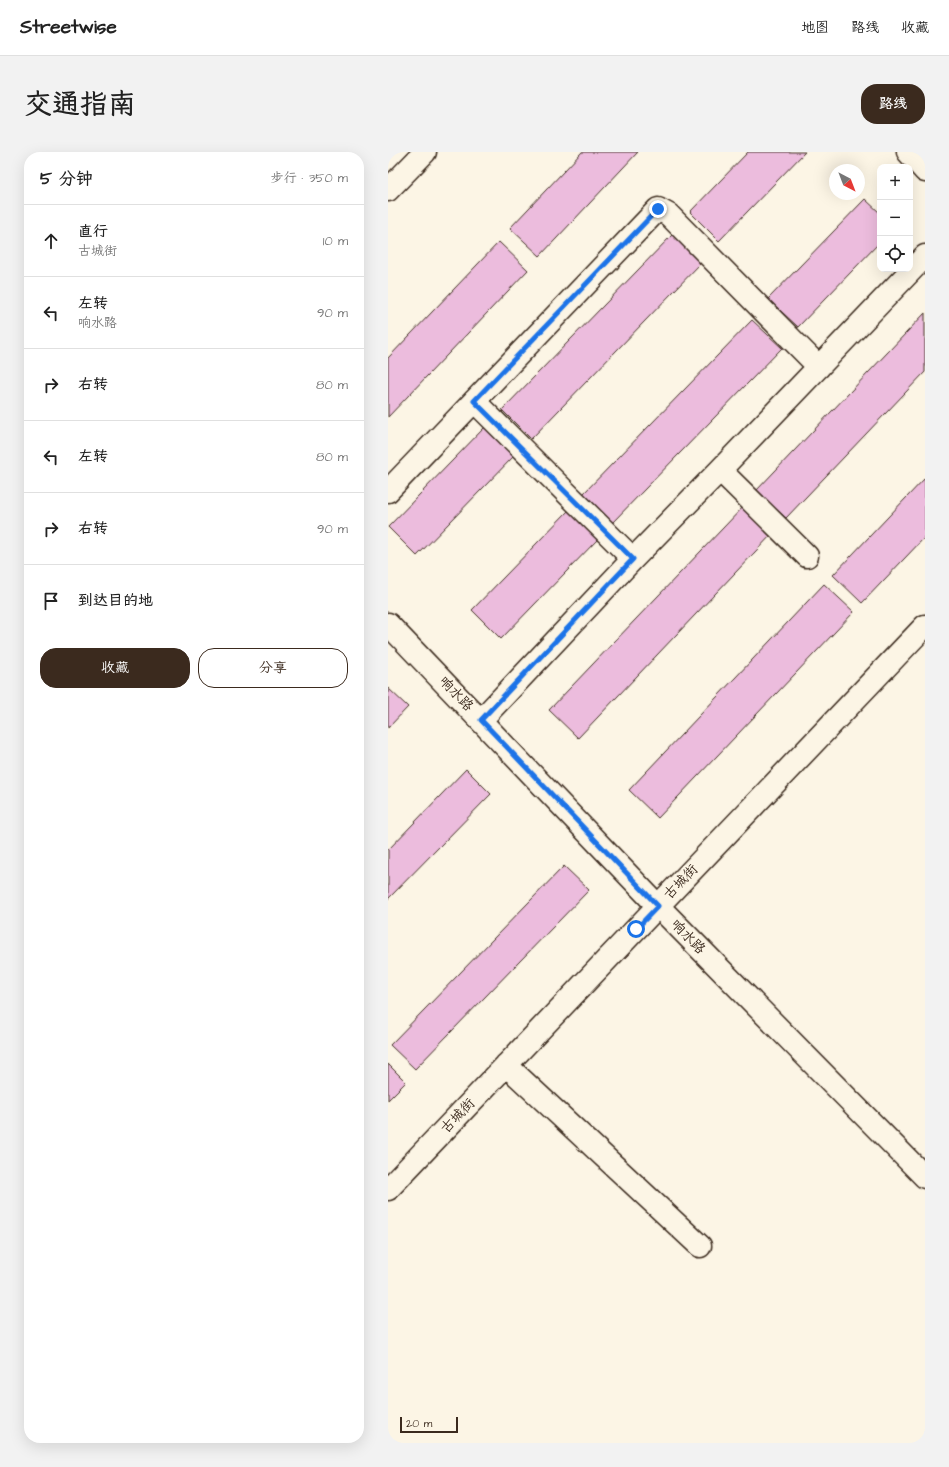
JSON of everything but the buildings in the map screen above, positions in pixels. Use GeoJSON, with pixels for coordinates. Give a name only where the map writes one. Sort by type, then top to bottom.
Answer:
{"type":"FeatureCollection","features":[{"type":"Feature","properties":{"kind":"street"},"geometry":{"type":"LineString","coordinates":[[388,190],[424,152]]}},
{"type":"Feature","properties":{"kind":"street"},"geometry":{"type":"LineString","coordinates":[[908,152],[925,171]]}},
{"type":"Feature","properties":{"kind":"street"},"geometry":{"type":"LineString","coordinates":[[388,491],[658,209],[669,215],[819,367]]}},
{"type":"Feature","properties":{"kind":"street"},"geometry":{"type":"LineString","coordinates":[[481,720],[633,559],[925,256]]}},
{"type":"Feature","properties":{"kind":"street"},"geometry":{"type":"LineString","coordinates":[[474,401],[633,559]]}},
{"type":"Feature","properties":{"kind":"street"},"geometry":{"type":"LineString","coordinates":[[720,470],[807,556]]}},
{"type":"Feature","properties":{"kind":"street","name":"响水路"},"geometry":{"type":"LineString","coordinates":[[388,624],[658,906],[925,1178]]}},
{"type":"Feature","properties":{"kind":"street","name":"古城街"},"geometry":{"type":"LineString","coordinates":[[388,1189],[925,626]]}},
{"type":"Feature","properties":{"kind":"street"},"geometry":{"type":"LineString","coordinates":[[506,1065],[700,1246]]}},
{"type":"Feature","properties":{"kind":"route"},"geometry":{"type":"LineString","coordinates":[[636,929],[658,906],[481,720],[633,559],[474,401],[658,209]]}}]}
